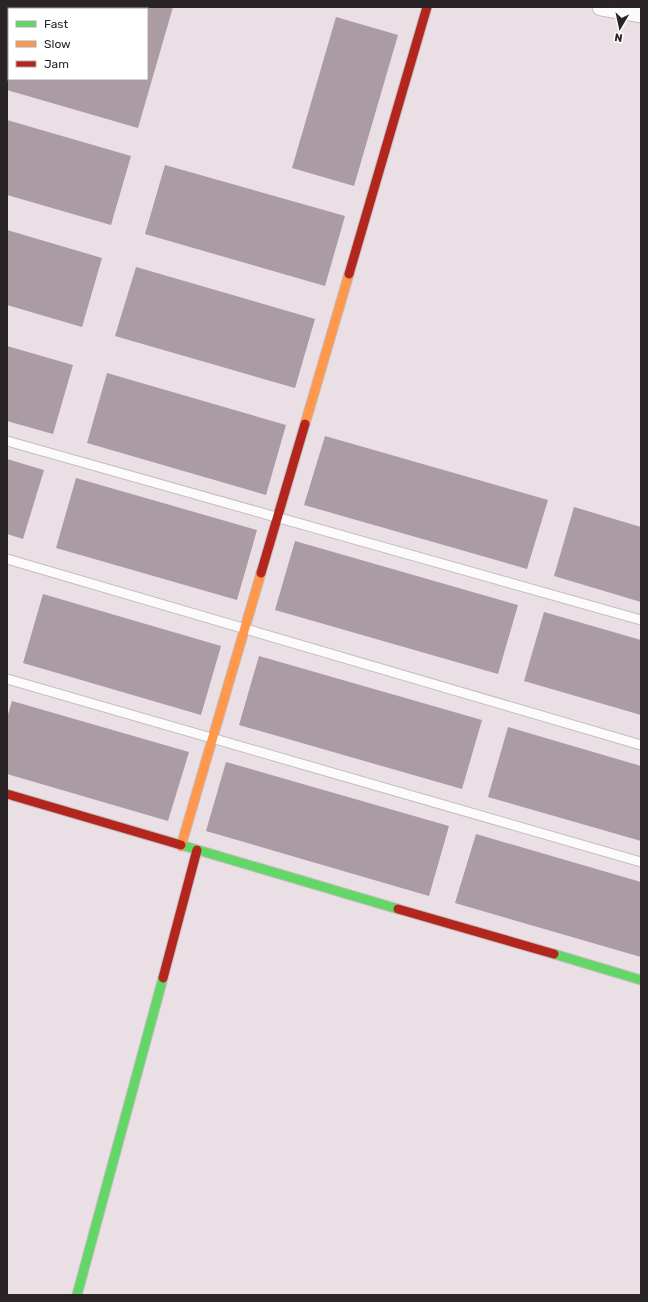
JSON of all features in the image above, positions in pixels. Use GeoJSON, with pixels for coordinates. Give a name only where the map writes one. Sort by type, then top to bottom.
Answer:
{"type":"FeatureCollection","features":[{"type":"Feature","properties":{"kind":"street"},"geometry":{"type":"LineString","coordinates":[[181,846],[427,7]]}},
{"type":"Feature","properties":{"kind":"street"},"geometry":{"type":"LineString","coordinates":[[601,7],[641,14]]}},
{"type":"Feature","properties":{"kind":"street"},"geometry":{"type":"LineString","coordinates":[[7,794],[641,980]]}},
{"type":"Feature","properties":{"kind":"street"},"geometry":{"type":"LineString","coordinates":[[77,1295],[197,850]]}},
{"type":"Feature","properties":{"kind":"lane"},"geometry":{"type":"LineString","coordinates":[[7,441],[641,620]]}},
{"type":"Feature","properties":{"kind":"lane"},"geometry":{"type":"LineString","coordinates":[[7,559],[641,745]]}},
{"type":"Feature","properties":{"kind":"lane"},"geometry":{"type":"LineString","coordinates":[[7,679],[641,862]]}},
{"type":"Feature","properties":{"kind":"building"},"geometry":{"type":"Polygon","coordinates":[[[7,7],[173,7],[138,128],[7,90],[7,7]]]}},
{"type":"Feature","properties":{"kind":"building"},"geometry":{"type":"Polygon","coordinates":[[[336,17],[398,35],[354,186],[292,168],[336,17]]]}},
{"type":"Feature","properties":{"kind":"building"},"geometry":{"type":"Polygon","coordinates":[[[7,120],[131,156],[111,225],[7,195],[7,120]]]}},
{"type":"Feature","properties":{"kind":"building"},"geometry":{"type":"Polygon","coordinates":[[[165,165],[345,216],[325,286],[145,234],[165,165]]]}},
{"type":"Feature","properties":{"kind":"building"},"geometry":{"type":"Polygon","coordinates":[[[7,230],[102,258],[82,327],[7,305],[7,230]]]}},
{"type":"Feature","properties":{"kind":"building"},"geometry":{"type":"Polygon","coordinates":[[[136,267],[315,319],[295,388],[115,336],[136,267]]]}},
{"type":"Feature","properties":{"kind":"building"},"geometry":{"type":"Polygon","coordinates":[[[7,346],[73,365],[53,434],[7,421],[7,346]]]}},
{"type":"Feature","properties":{"kind":"building"},"geometry":{"type":"Polygon","coordinates":[[[107,373],[286,425],[266,495],[87,443],[107,373]]]}},
{"type":"Feature","properties":{"kind":"building"},"geometry":{"type":"Polygon","coordinates":[[[325,436],[548,500],[527,569],[304,505],[325,436]]]}},
{"type":"Feature","properties":{"kind":"building"},"geometry":{"type":"Polygon","coordinates":[[[7,459],[44,470],[23,539],[7,534],[7,459]]]}},
{"type":"Feature","properties":{"kind":"building"},"geometry":{"type":"Polygon","coordinates":[[[76,478],[257,530],[237,600],[56,548],[76,478]]]}},
{"type":"Feature","properties":{"kind":"building"},"geometry":{"type":"Polygon","coordinates":[[[574,507],[641,527],[641,602],[554,576],[574,507]]]}},
{"type":"Feature","properties":{"kind":"building"},"geometry":{"type":"Polygon","coordinates":[[[295,541],[518,605],[498,674],[275,610],[295,541]]]}},
{"type":"Feature","properties":{"kind":"building"},"geometry":{"type":"Polygon","coordinates":[[[43,594],[221,646],[201,715],[23,663],[43,594]]]}},
{"type":"Feature","properties":{"kind":"building"},"geometry":{"type":"Polygon","coordinates":[[[544,612],[641,640],[641,715],[524,681],[544,612]]]}},
{"type":"Feature","properties":{"kind":"building"},"geometry":{"type":"Polygon","coordinates":[[[259,656],[482,720],[462,789],[239,725],[259,656]]]}},
{"type":"Feature","properties":{"kind":"building"},"geometry":{"type":"Polygon","coordinates":[[[12,701],[189,752],[168,821],[7,774],[7,718],[12,701]]]}},
{"type":"Feature","properties":{"kind":"building"},"geometry":{"type":"Polygon","coordinates":[[[508,727],[641,766],[641,841],[488,797],[508,727]]]}},
{"type":"Feature","properties":{"kind":"building"},"geometry":{"type":"Polygon","coordinates":[[[226,762],[449,826],[429,896],[206,831],[226,762]]]}},
{"type":"Feature","properties":{"kind":"building"},"geometry":{"type":"Polygon","coordinates":[[[476,834],[641,882],[641,957],[455,903],[476,834]]]}},
{"type":"Feature","properties":{"kind":"traffic: fast"},"geometry":{"type":"LineString","coordinates":[[181,845],[398,909]]}},
{"type":"Feature","properties":{"kind":"traffic: fast"},"geometry":{"type":"LineString","coordinates":[[554,954],[641,980]]}},
{"type":"Feature","properties":{"kind":"traffic: fast"},"geometry":{"type":"LineString","coordinates":[[77,1295],[163,978]]}},
{"type":"Feature","properties":{"kind":"traffic: slow"},"geometry":{"type":"LineString","coordinates":[[305,424],[349,274]]}},
{"type":"Feature","properties":{"kind":"traffic: slow"},"geometry":{"type":"LineString","coordinates":[[181,846],[261,573]]}},
{"type":"Feature","properties":{"kind":"traffic: jam"},"geometry":{"type":"LineString","coordinates":[[349,274],[427,7]]}},
{"type":"Feature","properties":{"kind":"traffic: jam"},"geometry":{"type":"LineString","coordinates":[[261,573],[305,424]]}},
{"type":"Feature","properties":{"kind":"traffic: jam"},"geometry":{"type":"LineString","coordinates":[[7,794],[181,845]]}},
{"type":"Feature","properties":{"kind":"traffic: jam"},"geometry":{"type":"LineString","coordinates":[[163,978],[197,850]]}},
{"type":"Feature","properties":{"kind":"traffic: jam"},"geometry":{"type":"LineString","coordinates":[[398,909],[554,954]]}}]}
